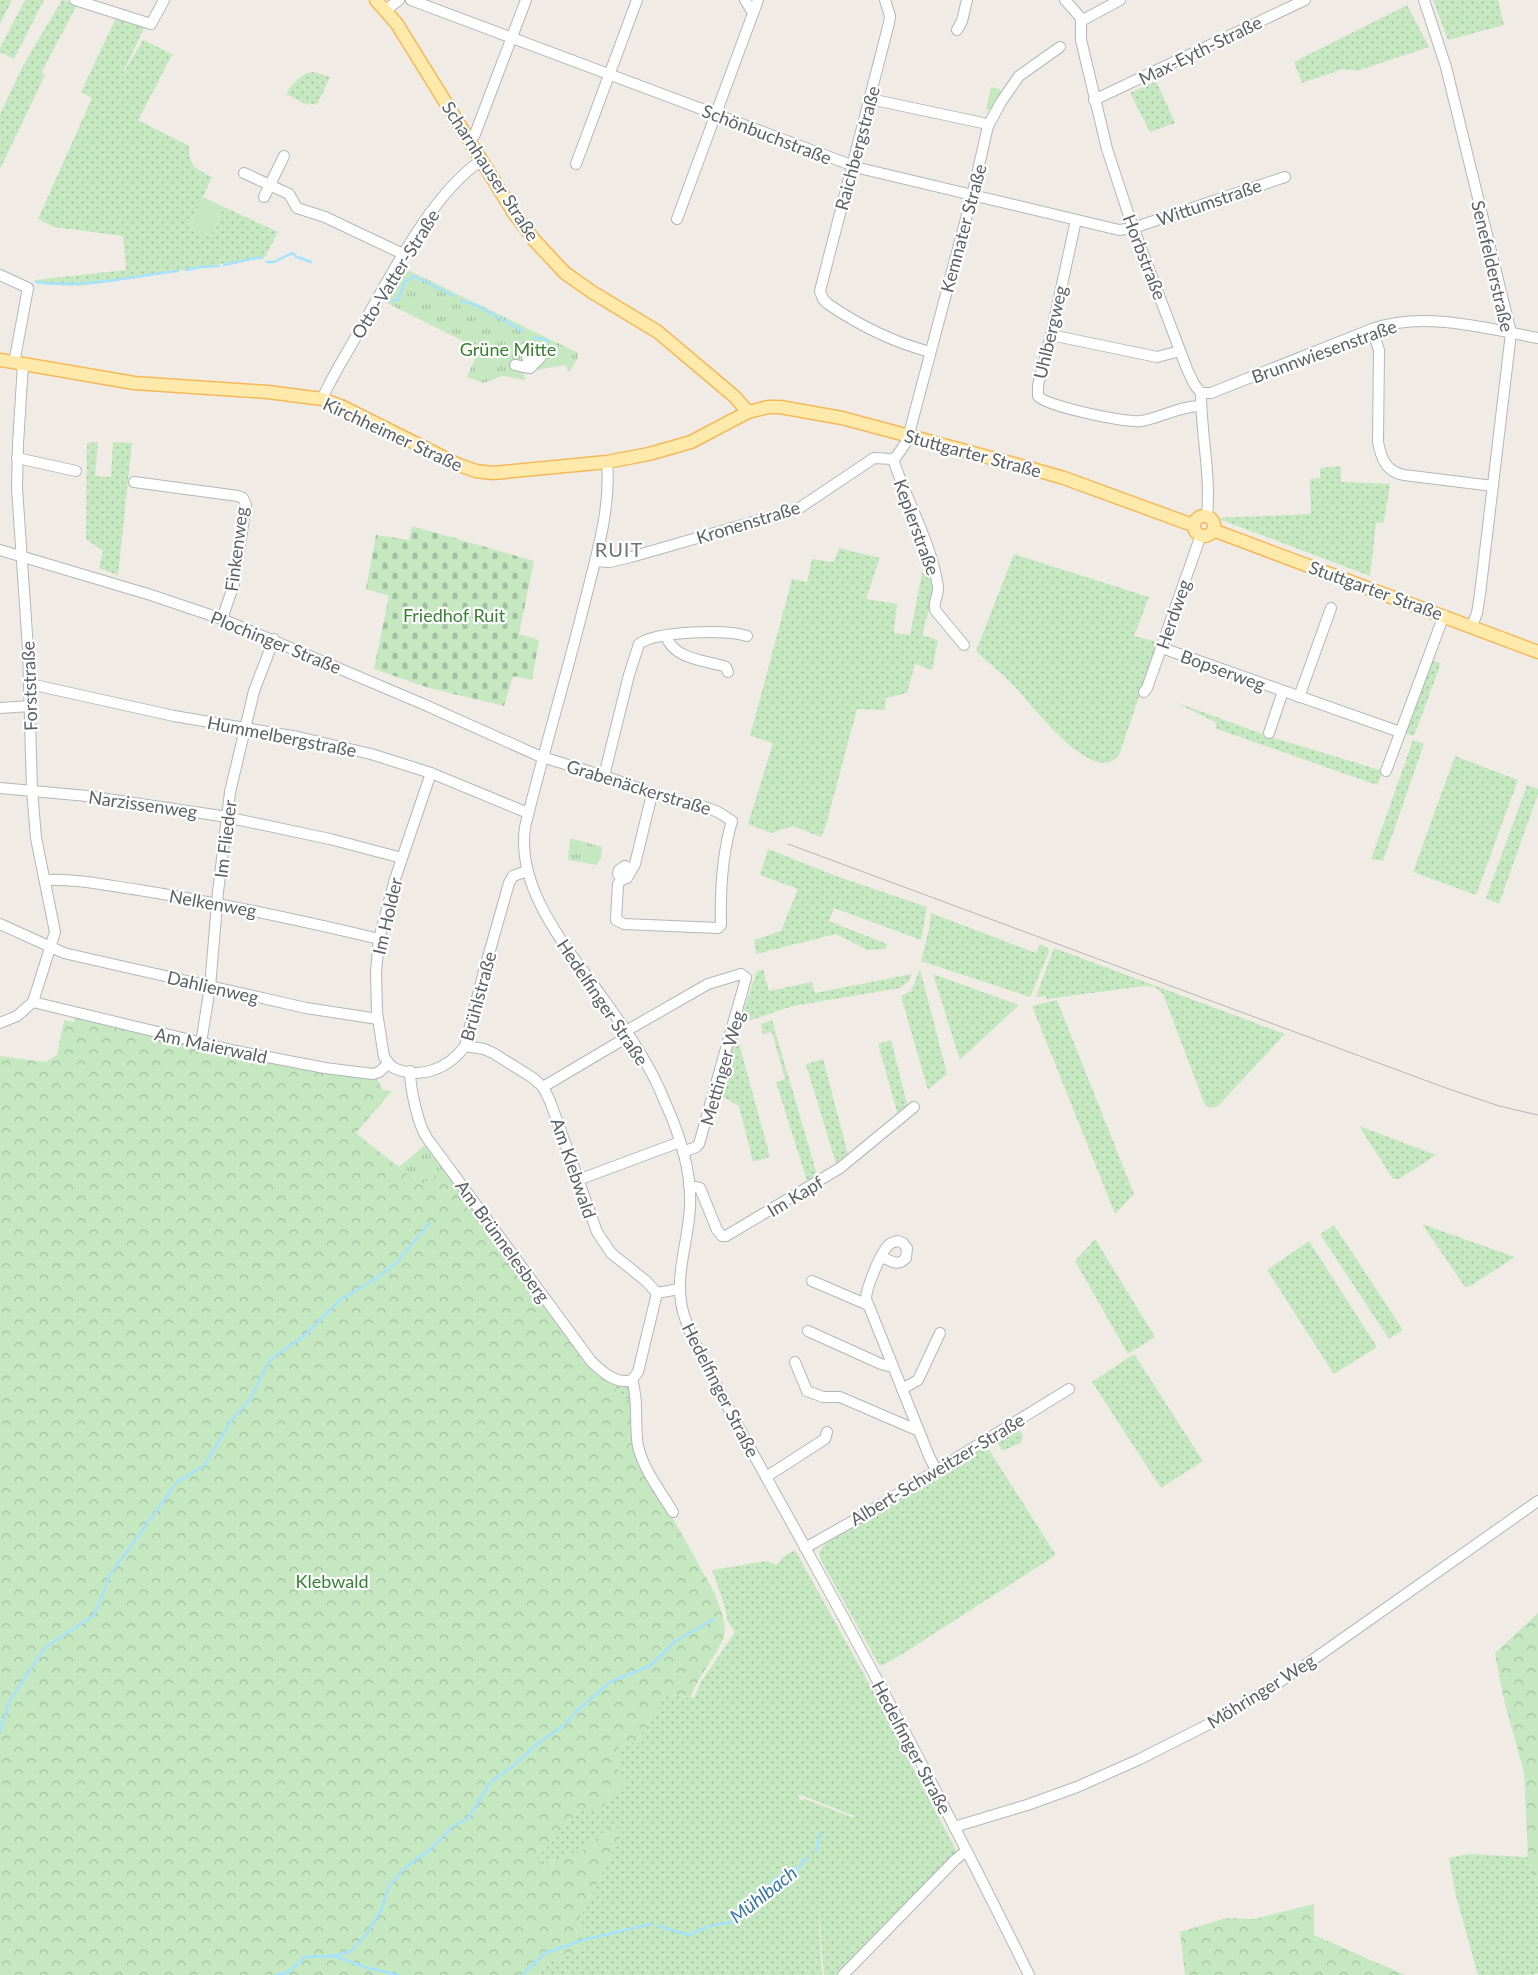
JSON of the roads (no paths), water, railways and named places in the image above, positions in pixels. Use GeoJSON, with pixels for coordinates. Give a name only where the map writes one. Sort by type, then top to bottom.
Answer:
{"type":"FeatureCollection","features":[{"type":"Feature","properties":{"kind":"main road","name":"Scharnhauser Straße"},"geometry":{"type":"LineString","coordinates":[[376,0],[386,10],[407,40],[505,200],[529,233],[560,268],[592,292],[658,332],[735,397],[748,412]]}},
{"type":"Feature","properties":{"kind":"main road","name":"Kirchheimer Straße"},"geometry":{"type":"LineString","coordinates":[[0,360],[134,383],[268,392],[322,399],[343,407],[459,465],[476,471],[501,474],[607,462],[649,454],[686,444],[748,412]]}},
{"type":"Feature","properties":{"kind":"main road","name":"Stuttgarter Straße"},"geometry":{"type":"LineString","coordinates":[[748,412],[768,407],[793,408],[842,418],[1064,478],[1198,530]]}},
{"type":"Feature","properties":{"kind":"main road"},"geometry":{"type":"LineString","coordinates":[[1207,516],[1214,523],[1214,530],[1207,536],[1198,530],[1198,518],[1207,516]]}},
{"type":"Feature","properties":{"kind":"main road","name":"Stuttgarter Straße"},"geometry":{"type":"LineString","coordinates":[[1214,530],[1444,615],[1538,652]]}},
{"type":"Feature","properties":{"kind":"street"},"geometry":{"type":"LineString","coordinates":[[75,0],[151,24],[164,0]]}},
{"type":"Feature","properties":{"kind":"street"},"geometry":{"type":"LineString","coordinates":[[386,10],[400,0]]}},
{"type":"Feature","properties":{"kind":"street","name":"Schönbuchstraße"},"geometry":{"type":"LineString","coordinates":[[411,0],[852,166],[1119,230],[1133,228]]}},
{"type":"Feature","properties":{"kind":"street"},"geometry":{"type":"LineString","coordinates":[[470,141],[475,134],[526,0]]}},
{"type":"Feature","properties":{"kind":"street"},"geometry":{"type":"LineString","coordinates":[[576,164],[637,0]]}},
{"type":"Feature","properties":{"kind":"street"},"geometry":{"type":"LineString","coordinates":[[745,0],[753,14]]}},
{"type":"Feature","properties":{"kind":"street"},"geometry":{"type":"LineString","coordinates":[[677,219],[758,0]]}},
{"type":"Feature","properties":{"kind":"street","name":"Raichbergstraße"},"geometry":{"type":"LineString","coordinates":[[885,0],[890,18],[820,286],[821,295],[828,304],[876,332],[898,343],[930,352]]}},
{"type":"Feature","properties":{"kind":"street"},"geometry":{"type":"LineString","coordinates":[[957,30],[962,21],[967,0]]}},
{"type":"Feature","properties":{"kind":"street"},"geometry":{"type":"LineString","coordinates":[[1065,0],[1082,19],[1099,13],[1120,0]]}},
{"type":"Feature","properties":{"kind":"street","name":"Max-Eyth-Straße"},"geometry":{"type":"LineString","coordinates":[[1094,100],[1305,0]]}},
{"type":"Feature","properties":{"kind":"street","name":"Senefelderstraße"},"geometry":{"type":"LineString","coordinates":[[1424,0],[1446,68],[1511,333],[1480,594],[1477,613],[1472,626]]}},
{"type":"Feature","properties":{"kind":"street","name":"Horbstraße"},"geometry":{"type":"LineString","coordinates":[[1082,19],[1081,40],[1107,149],[1133,228],[1180,351],[1194,384],[1201,393]]}},
{"type":"Feature","properties":{"kind":"street","name":"Kemnater Straße"},"geometry":{"type":"LineString","coordinates":[[908,436],[972,196],[988,126],[1001,102],[1019,76],[1060,47]]}},
{"type":"Feature","properties":{"kind":"street"},"geometry":{"type":"LineString","coordinates":[[870,99],[983,123],[988,126]]}},
{"type":"Feature","properties":{"kind":"street"},"geometry":{"type":"LineString","coordinates":[[264,197],[284,156]]}},
{"type":"Feature","properties":{"kind":"street","name":"Otto-Vatter-Straße"},"geometry":{"type":"LineString","coordinates":[[322,399],[403,254],[442,199],[465,174],[482,160]]}},
{"type":"Feature","properties":{"kind":"street"},"geometry":{"type":"LineString","coordinates":[[244,173],[289,194],[299,210],[325,217],[403,254]]}},
{"type":"Feature","properties":{"kind":"street","name":"Wittumstraße"},"geometry":{"type":"LineString","coordinates":[[1133,228],[1285,177]]}},
{"type":"Feature","properties":{"kind":"street","name":"Uhlbergweg"},"geometry":{"type":"LineString","coordinates":[[1076,220],[1037,391],[1038,396],[1045,402],[1099,416],[1137,421],[1147,420],[1182,408],[1200,406]]}},
{"type":"Feature","properties":{"kind":"street","name":"Forststraße"},"geometry":{"type":"LineString","coordinates":[[0,275],[28,288],[19,364],[17,488],[30,684],[32,790],[36,838],[55,928],[33,1002]]}},
{"type":"Feature","properties":{"kind":"street","name":"Brunnwiesenstraße"},"geometry":{"type":"LineString","coordinates":[[1201,393],[1211,393],[1372,329],[1397,322],[1417,321],[1456,324],[1538,338]]}},
{"type":"Feature","properties":{"kind":"street"},"geometry":{"type":"LineString","coordinates":[[1372,329],[1379,350],[1378,442],[1381,456],[1387,467],[1398,474],[1493,486]]}},
{"type":"Feature","properties":{"kind":"street"},"geometry":{"type":"LineString","coordinates":[[1051,335],[1157,357],[1180,351]]}},
{"type":"Feature","properties":{"kind":"street"},"geometry":{"type":"LineString","coordinates":[[525,348],[532,370]]}},
{"type":"Feature","properties":{"kind":"street"},"geometry":{"type":"LineString","coordinates":[[532,370],[540,358]]}},
{"type":"Feature","properties":{"kind":"street"},"geometry":{"type":"LineString","coordinates":[[515,365],[532,370]]}},
{"type":"Feature","properties":{"kind":"street"},"geometry":{"type":"LineString","coordinates":[[1201,393],[1200,406],[1208,469],[1207,516]]}},
{"type":"Feature","properties":{"kind":"street"},"geometry":{"type":"LineString","coordinates":[[893,459],[898,455],[908,436]]}},
{"type":"Feature","properties":{"kind":"street"},"geometry":{"type":"LineString","coordinates":[[17,458],[76,472]]}},
{"type":"Feature","properties":{"kind":"street","name":"Kronenstraße"},"geometry":{"type":"LineString","coordinates":[[595,562],[609,562],[666,548],[798,509],[874,458],[893,459]]}},
{"type":"Feature","properties":{"kind":"street","name":"Keplerstraße"},"geometry":{"type":"LineString","coordinates":[[893,459],[930,552],[939,590],[934,603],[935,610],[964,645]]}},
{"type":"Feature","properties":{"kind":"street","name":"Hedelfinger Straße"},"geometry":{"type":"LineString","coordinates":[[607,462],[606,505],[595,562],[569,667],[528,813],[523,844],[527,871],[546,915],[569,952],[628,1034],[664,1099],[682,1147],[690,1186],[689,1214],[680,1268],[679,1289],[681,1307],[689,1328],[731,1413],[890,1704],[1029,1975]]}},
{"type":"Feature","properties":{"kind":"street","name":"Finkenweg"},"geometry":{"type":"LineString","coordinates":[[134,482],[243,498],[246,505],[234,584],[222,619]]}},
{"type":"Feature","properties":{"kind":"street","name":"Herdweg"},"geometry":{"type":"LineString","coordinates":[[1144,692],[1162,648],[1198,530]]}},
{"type":"Feature","properties":{"kind":"street","name":"Plochinger Straße"},"geometry":{"type":"LineString","coordinates":[[0,550],[151,595],[222,619],[274,639],[544,758]]}},
{"type":"Feature","properties":{"kind":"street"},"geometry":{"type":"LineString","coordinates":[[1299,697],[1331,608]]}},
{"type":"Feature","properties":{"kind":"street"},"geometry":{"type":"LineString","coordinates":[[1386,771],[1444,615]]}},
{"type":"Feature","properties":{"kind":"street"},"geometry":{"type":"LineString","coordinates":[[604,776],[638,647],[645,640],[677,634],[737,632],[747,636]]}},
{"type":"Feature","properties":{"kind":"street"},"geometry":{"type":"LineString","coordinates":[[666,636],[670,644],[683,654],[726,667],[728,672]]}},
{"type":"Feature","properties":{"kind":"street","name":"Im Flieder"},"geometry":{"type":"LineString","coordinates":[[201,1043],[210,988],[217,903],[230,792],[254,691],[274,639]]}},
{"type":"Feature","properties":{"kind":"street","name":"Bopserweg"},"geometry":{"type":"LineString","coordinates":[[1162,648],[1400,732]]}},
{"type":"Feature","properties":{"kind":"street","name":"Hummelbergstraße"},"geometry":{"type":"LineString","coordinates":[[30,684],[174,716],[298,737],[346,748],[431,773],[528,813]]}},
{"type":"Feature","properties":{"kind":"street","name":"Bopserweg"},"geometry":{"type":"LineString","coordinates":[[1269,733],[1283,692]]}},
{"type":"Feature","properties":{"kind":"street"},"geometry":{"type":"LineString","coordinates":[[0,708],[30,706]]}},
{"type":"Feature","properties":{"kind":"street","name":"Grabenäckerstraße"},"geometry":{"type":"LineString","coordinates":[[544,758],[604,776],[652,794],[705,807],[718,812],[732,821],[722,873],[721,925],[718,928],[619,923],[616,918],[618,884],[622,880],[618,874],[619,870],[625,866],[630,870],[635,864],[652,794]]}},
{"type":"Feature","properties":{"kind":"street","name":"Im Holder"},"geometry":{"type":"LineString","coordinates":[[388,1064],[384,1057],[378,1019],[376,972],[379,940],[402,858],[431,773]]}},
{"type":"Feature","properties":{"kind":"street","name":"Narzissenweg"},"geometry":{"type":"LineString","coordinates":[[0,788],[104,798],[227,817],[330,838],[402,858]]}},
{"type":"Feature","properties":{"kind":"street","name":"Brühlstraße"},"geometry":{"type":"LineString","coordinates":[[388,1064],[396,1069],[424,1073],[439,1068],[458,1056],[465,1046],[509,883],[513,876],[527,871]]}},
{"type":"Feature","properties":{"kind":"street","name":"Nelkenweg"},"geometry":{"type":"LineString","coordinates":[[44,880],[102,885],[217,903],[379,940]]}},
{"type":"Feature","properties":{"kind":"street","name":"Dahlienweg"},"geometry":{"type":"LineString","coordinates":[[0,924],[50,947],[81,957],[210,988],[333,1013],[378,1019]]}},
{"type":"Feature","properties":{"kind":"street","name":"Mettinger Weg"},"geometry":{"type":"LineString","coordinates":[[578,1180],[682,1147],[696,1147],[700,1144],[746,984],[746,978],[738,975],[708,984],[628,1034]]}},
{"type":"Feature","properties":{"kind":"street"},"geometry":{"type":"LineString","coordinates":[[0,1023],[17,1016],[33,1002]]}},
{"type":"Feature","properties":{"kind":"street","name":"Am Maierwald"},"geometry":{"type":"LineString","coordinates":[[33,1002],[201,1043],[351,1072],[375,1074],[388,1064]]}},
{"type":"Feature","properties":{"kind":"street"},"geometry":{"type":"LineString","coordinates":[[543,1087],[628,1034]]}},
{"type":"Feature","properties":{"kind":"street","name":"Am Klebwald"},"geometry":{"type":"LineString","coordinates":[[465,1046],[484,1049],[493,1053],[533,1078],[543,1087],[548,1094],[601,1240],[614,1255],[657,1292]]}},
{"type":"Feature","properties":{"kind":"street","name":"Am Brünnelesberg"},"geometry":{"type":"LineString","coordinates":[[410,1072],[411,1084],[426,1136],[591,1361],[616,1380],[632,1380]]}},
{"type":"Feature","properties":{"kind":"street","name":"Im Kapf"},"geometry":{"type":"LineString","coordinates":[[690,1186],[700,1188],[717,1230],[722,1236],[726,1236],[840,1168],[914,1107]]}},
{"type":"Feature","properties":{"kind":"street"},"geometry":{"type":"LineString","coordinates":[[882,1257],[867,1291],[868,1306],[936,1470]]}},
{"type":"Feature","properties":{"kind":"street"},"geometry":{"type":"LineString","coordinates":[[812,1281],[868,1306]]}},
{"type":"Feature","properties":{"kind":"street"},"geometry":{"type":"LineString","coordinates":[[673,1512],[639,1450],[636,1424],[636,1391],[632,1380],[638,1372],[657,1292],[679,1289]]}},
{"type":"Feature","properties":{"kind":"street"},"geometry":{"type":"LineString","coordinates":[[808,1331],[881,1364],[893,1367]]}},
{"type":"Feature","properties":{"kind":"street"},"geometry":{"type":"LineString","coordinates":[[902,1389],[918,1380],[940,1332]]}},
{"type":"Feature","properties":{"kind":"street"},"geometry":{"type":"LineString","coordinates":[[795,1362],[807,1391],[823,1397],[840,1397],[919,1431]]}},
{"type":"Feature","properties":{"kind":"street","name":"Albert-Schweitzer-Straße"},"geometry":{"type":"LineString","coordinates":[[805,1548],[1069,1389]]}},
{"type":"Feature","properties":{"kind":"street"},"geometry":{"type":"LineString","coordinates":[[766,1477],[824,1440],[827,1432]]}},
{"type":"Feature","properties":{"kind":"street","name":"Möhringer Weg"},"geometry":{"type":"LineString","coordinates":[[954,1826],[1027,1805],[1077,1786],[1140,1759],[1215,1721],[1319,1656],[1538,1501]]}},
{"type":"Feature","properties":{"kind":"street"},"geometry":{"type":"LineString","coordinates":[[843,1975],[966,1851]]}},
{"type":"Feature","properties":{"kind":"waterway"},"geometry":{"type":"LineString","coordinates":[[267,262],[274,262],[292,253],[311,262]]}},
{"type":"Feature","properties":{"kind":"waterway"},"geometry":{"type":"LineString","coordinates":[[224,265],[262,258]]}},
{"type":"Feature","properties":{"kind":"waterway"},"geometry":{"type":"LineString","coordinates":[[186,270],[219,266]]}},
{"type":"Feature","properties":{"kind":"waterway"},"geometry":{"type":"LineString","coordinates":[[36,282],[54,284],[89,283],[178,271]]}},
{"type":"Feature","properties":{"kind":"waterway"},"geometry":{"type":"LineString","coordinates":[[392,301],[398,299],[405,282],[414,276],[454,296]]}},
{"type":"Feature","properties":{"kind":"waterway"},"geometry":{"type":"LineString","coordinates":[[461,301],[476,305],[523,331]]}},
{"type":"Feature","properties":{"kind":"waterway"},"geometry":{"type":"LineString","coordinates":[[533,338],[544,339],[549,342]]}},
{"type":"Feature","properties":{"kind":"waterway"},"geometry":{"type":"LineString","coordinates":[[0,1732],[9,1702],[42,1652],[46,1647],[94,1615],[109,1576],[177,1482],[204,1466],[231,1421],[250,1399],[270,1360],[305,1335],[341,1299],[371,1282],[394,1265],[430,1223]]}},
{"type":"Feature","properties":{"kind":"waterway"},"geometry":{"type":"LineString","coordinates":[[334,1956],[351,1951],[366,1935],[381,1910],[389,1886],[406,1867],[431,1849],[453,1826],[468,1818],[491,1782],[514,1765],[537,1744],[564,1725],[610,1682],[650,1666],[676,1641],[714,1619]]}},
{"type":"Feature","properties":{"kind":"waterway","name":"Mühlbach"},"geometry":{"type":"LineString","coordinates":[[816,1852],[820,1834]]}},
{"type":"Feature","properties":{"kind":"waterway","name":"Mühlbach"},"geometry":{"type":"LineString","coordinates":[[658,1926],[688,1935],[710,1926],[732,1922],[743,1910],[756,1901],[773,1881],[792,1868],[797,1869],[803,1860],[807,1859]]}},
{"type":"Feature","properties":{"kind":"waterway","name":"Mühlbach"},"geometry":{"type":"LineString","coordinates":[[522,1975],[545,1953],[583,1940],[651,1924]]}},
{"type":"Feature","properties":{"kind":"waterway","name":"Mühlbach"},"geometry":{"type":"LineString","coordinates":[[276,1975],[289,1972],[305,1957],[334,1956],[368,1968],[398,1975]]}},
{"type":"Feature","properties":{"kind":"tram line"},"geometry":{"type":"LineString","coordinates":[[788,844],[1446,1088],[1499,1106],[1538,1115]]}},
{"type":"Feature","properties":{"kind":"district","name":"RUIT"},"geometry":{"type":"Point","coordinates":[619,549]}},
{"type":"Feature","properties":{"kind":"park label","name":"Grüne Mitte"},"geometry":{"type":"Point","coordinates":[508,349]}},
{"type":"Feature","properties":{"kind":"park label","name":"Friedhof Ruit"},"geometry":{"type":"Point","coordinates":[454,615]}},
{"type":"Feature","properties":{"kind":"park label","name":"Klebwald"},"geometry":{"type":"Point","coordinates":[332,1581]}}]}
